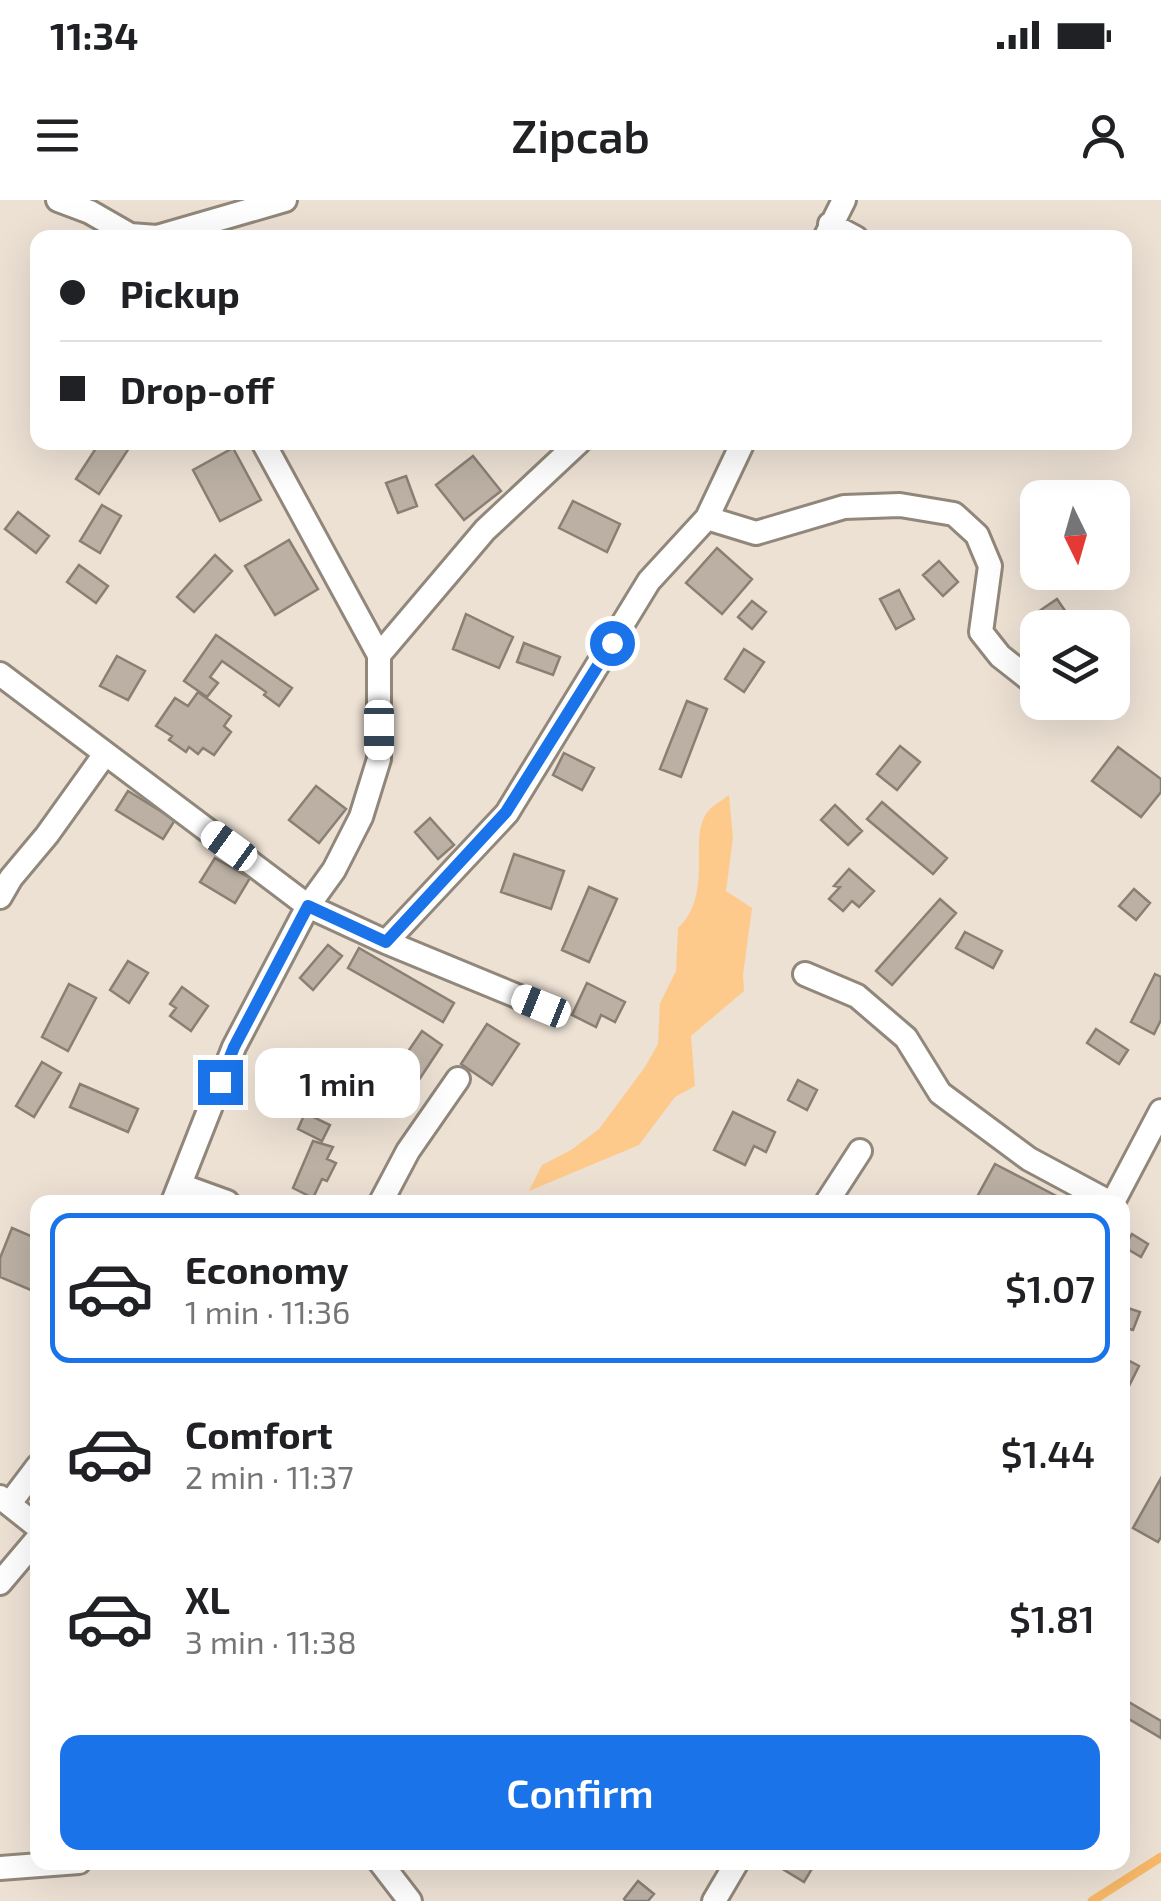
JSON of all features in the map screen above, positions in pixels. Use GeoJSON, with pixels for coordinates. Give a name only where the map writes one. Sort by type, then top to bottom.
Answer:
{"type":"FeatureCollection","features":[{"type":"Feature","properties":{"kind":"street"},"geometry":{"type":"LineString","coordinates":[[58,200],[98,206],[124,230]]}},
{"type":"Feature","properties":{"kind":"street"},"geometry":{"type":"LineString","coordinates":[[181,230],[285,200]]}},
{"type":"Feature","properties":{"kind":"street"},"geometry":{"type":"LineString","coordinates":[[829,230],[844,200]]}},
{"type":"Feature","properties":{"kind":"street"},"geometry":{"type":"LineString","coordinates":[[177,1194],[234,1047],[308,906],[334,870],[361,816],[379,759],[379,655],[268,450]]}},
{"type":"Feature","properties":{"kind":"street"},"geometry":{"type":"LineString","coordinates":[[379,655],[485,530],[571,450]]}},
{"type":"Feature","properties":{"kind":"street"},"geometry":{"type":"LineString","coordinates":[[386,942],[506,812],[649,581],[707,518],[739,450]]}},
{"type":"Feature","properties":{"kind":"street"},"geometry":{"type":"LineString","coordinates":[[707,518],[756,533],[844,507],[900,505],[954,514],[977,534],[990,566],[981,632],[1000,656],[1020,672]]}},
{"type":"Feature","properties":{"kind":"street"},"geometry":{"type":"LineString","coordinates":[[0,674],[308,906],[541,1006]]}},
{"type":"Feature","properties":{"kind":"street"},"geometry":{"type":"LineString","coordinates":[[0,897],[105,754]]}},
{"type":"Feature","properties":{"kind":"street"},"geometry":{"type":"LineString","coordinates":[[805,974],[857,996],[906,1038],[940,1094],[1028,1160],[1097,1195]]}},
{"type":"Feature","properties":{"kind":"street"},"geometry":{"type":"LineString","coordinates":[[385,1195],[408,1151],[458,1079]]}},
{"type":"Feature","properties":{"kind":"street"},"geometry":{"type":"LineString","coordinates":[[1115,1195],[1161,1111]]}},
{"type":"Feature","properties":{"kind":"street"},"geometry":{"type":"LineString","coordinates":[[831,1195],[860,1150]]}},
{"type":"Feature","properties":{"kind":"street"},"geometry":{"type":"LineString","coordinates":[[30,1474],[5,1500],[30,1520]]}},
{"type":"Feature","properties":{"kind":"street"},"geometry":{"type":"LineString","coordinates":[[0,1583],[30,1547]]}},
{"type":"Feature","properties":{"kind":"street"},"geometry":{"type":"LineString","coordinates":[[0,1868],[30,1866]]}},
{"type":"Feature","properties":{"kind":"street"},"geometry":{"type":"LineString","coordinates":[[386,1870],[410,1901]]}},
{"type":"Feature","properties":{"kind":"street"},"geometry":{"type":"LineString","coordinates":[[714,1901],[732,1870]]}},
{"type":"Feature","properties":{"kind":"shaded area"},"geometry":{"type":"Polygon","coordinates":[[[729,795],[733,838],[726,891],[752,908],[744,991],[691,1036],[695,1086],[675,1097],[639,1145],[529,1191],[542,1165],[599,1129],[658,1044],[660,1003],[676,971],[678,928],[696,898],[703,820],[710,809],[729,795]]]}},
{"type":"Feature","properties":{"kind":"building"},"geometry":{"type":"Polygon","coordinates":[[[95,450],[128,450],[99,494],[76,479],[95,450]]]}},
{"type":"Feature","properties":{"kind":"building"},"geometry":{"type":"Polygon","coordinates":[[[234,450],[261,500],[220,521],[193,470],[234,450]]]}},
{"type":"Feature","properties":{"kind":"building"},"geometry":{"type":"Polygon","coordinates":[[[473,456],[501,491],[464,520],[436,485],[473,456]]]}},
{"type":"Feature","properties":{"kind":"building"},"geometry":{"type":"Polygon","coordinates":[[[406,476],[417,506],[398,513],[386,483],[406,476]]]}},
{"type":"Feature","properties":{"kind":"building"},"geometry":{"type":"Polygon","coordinates":[[[573,501],[620,524],[607,552],[559,528],[573,501]]]}},
{"type":"Feature","properties":{"kind":"building"},"geometry":{"type":"Polygon","coordinates":[[[102,505],[121,516],[100,553],[80,541],[102,505]]]}},
{"type":"Feature","properties":{"kind":"building"},"geometry":{"type":"Polygon","coordinates":[[[18,512],[49,536],[36,553],[5,529],[18,512]]]}},
{"type":"Feature","properties":{"kind":"building"},"geometry":{"type":"Polygon","coordinates":[[[289,540],[318,589],[275,615],[245,566],[289,540]]]}},
{"type":"Feature","properties":{"kind":"building"},"geometry":{"type":"Polygon","coordinates":[[[717,548],[752,579],[722,614],[686,583],[717,548]]]}},
{"type":"Feature","properties":{"kind":"building"},"geometry":{"type":"Polygon","coordinates":[[[215,555],[232,571],[194,612],[177,597],[215,555]]]}},
{"type":"Feature","properties":{"kind":"building"},"geometry":{"type":"Polygon","coordinates":[[[939,561],[958,582],[943,596],[923,575],[939,561]]]}},
{"type":"Feature","properties":{"kind":"building"},"geometry":{"type":"Polygon","coordinates":[[[79,565],[108,586],[96,603],[67,582],[79,565]]]}},
{"type":"Feature","properties":{"kind":"building"},"geometry":{"type":"Polygon","coordinates":[[[899,590],[914,619],[896,629],[880,599],[899,590]]]}},
{"type":"Feature","properties":{"kind":"building"},"geometry":{"type":"Polygon","coordinates":[[[1057,599],[1065,610],[1041,610],[1057,599]]]}},
{"type":"Feature","properties":{"kind":"building"},"geometry":{"type":"Polygon","coordinates":[[[752,601],[766,612],[752,629],[738,617],[752,601]]]}},
{"type":"Feature","properties":{"kind":"building"},"geometry":{"type":"Polygon","coordinates":[[[466,614],[513,637],[499,668],[453,649],[466,614]]]}},
{"type":"Feature","properties":{"kind":"building"},"geometry":{"type":"Polygon","coordinates":[[[216,635],[292,688],[279,706],[222,661],[210,677],[218,683],[207,697],[184,681],[216,635]]]}},
{"type":"Feature","properties":{"kind":"building"},"geometry":{"type":"Polygon","coordinates":[[[524,643],[560,657],[553,675],[517,662],[524,643]]]}},
{"type":"Feature","properties":{"kind":"building"},"geometry":{"type":"Polygon","coordinates":[[[744,649],[764,662],[744,692],[725,679],[744,649]]]}},
{"type":"Feature","properties":{"kind":"building"},"geometry":{"type":"Polygon","coordinates":[[[117,656],[145,671],[128,700],[100,686],[117,656]]]}},
{"type":"Feature","properties":{"kind":"building"},"geometry":{"type":"Polygon","coordinates":[[[198,692],[231,716],[224,726],[231,732],[214,755],[203,748],[198,754],[189,747],[186,752],[156,726],[175,698],[188,706],[198,692]]]}},
{"type":"Feature","properties":{"kind":"building"},"geometry":{"type":"Polygon","coordinates":[[[687,701],[707,709],[681,777],[660,769],[687,701]]]}},
{"type":"Feature","properties":{"kind":"building"},"geometry":{"type":"Polygon","coordinates":[[[900,746],[920,762],[897,790],[877,774],[900,746]]]}},
{"type":"Feature","properties":{"kind":"building"},"geometry":{"type":"Polygon","coordinates":[[[1118,747],[1161,779],[1161,792],[1141,817],[1092,781],[1118,747]]]}},
{"type":"Feature","properties":{"kind":"building"},"geometry":{"type":"Polygon","coordinates":[[[564,753],[594,768],[582,790],[553,775],[564,753]]]}},
{"type":"Feature","properties":{"kind":"building"},"geometry":{"type":"Polygon","coordinates":[[[316,786],[346,809],[319,843],[289,820],[316,786]]]}},
{"type":"Feature","properties":{"kind":"building"},"geometry":{"type":"Polygon","coordinates":[[[128,791],[175,820],[163,839],[116,810],[128,791]]]}},
{"type":"Feature","properties":{"kind":"building"},"geometry":{"type":"Polygon","coordinates":[[[882,802],[947,858],[933,874],[867,819],[882,802]]]}},
{"type":"Feature","properties":{"kind":"building"},"geometry":{"type":"Polygon","coordinates":[[[835,805],[862,831],[848,845],[821,820],[835,805]]]}},
{"type":"Feature","properties":{"kind":"building"},"geometry":{"type":"Polygon","coordinates":[[[430,818],[454,845],[438,859],[415,832],[430,818]]]}},
{"type":"Feature","properties":{"kind":"building"},"geometry":{"type":"Polygon","coordinates":[[[514,854],[564,871],[551,909],[501,892],[514,854]]]}},
{"type":"Feature","properties":{"kind":"building"},"geometry":{"type":"Polygon","coordinates":[[[215,858],[250,878],[235,903],[200,882],[215,858]]]}},
{"type":"Feature","properties":{"kind":"building"},"geometry":{"type":"Polygon","coordinates":[[[849,869],[874,891],[859,907],[852,901],[843,911],[829,899],[840,887],[834,886],[849,869]]]}},
{"type":"Feature","properties":{"kind":"building"},"geometry":{"type":"Polygon","coordinates":[[[589,887],[617,899],[589,962],[562,950],[589,887]]]}},
{"type":"Feature","properties":{"kind":"building"},"geometry":{"type":"Polygon","coordinates":[[[1134,889],[1150,903],[1136,920],[1119,906],[1134,889]]]}},
{"type":"Feature","properties":{"kind":"building"},"geometry":{"type":"Polygon","coordinates":[[[940,899],[956,913],[892,985],[876,971],[940,899]]]}},
{"type":"Feature","properties":{"kind":"building"},"geometry":{"type":"Polygon","coordinates":[[[965,932],[1002,951],[993,968],[956,948],[965,932]]]}},
{"type":"Feature","properties":{"kind":"building"},"geometry":{"type":"Polygon","coordinates":[[[328,945],[342,956],[313,990],[300,978],[328,945]]]}},
{"type":"Feature","properties":{"kind":"building"},"geometry":{"type":"Polygon","coordinates":[[[359,948],[454,1003],[443,1022],[348,968],[359,948]]]}},
{"type":"Feature","properties":{"kind":"building"},"geometry":{"type":"Polygon","coordinates":[[[128,961],[148,973],[129,1003],[110,990],[128,961]]]}},
{"type":"Feature","properties":{"kind":"building"},"geometry":{"type":"Polygon","coordinates":[[[1155,974],[1161,977],[1161,1020],[1154,1034],[1131,1022],[1155,974]]]}},
{"type":"Feature","properties":{"kind":"building"},"geometry":{"type":"Polygon","coordinates":[[[587,983],[625,1002],[615,1022],[601,1015],[596,1027],[572,1015],[587,983]]]}},
{"type":"Feature","properties":{"kind":"building"},"geometry":{"type":"Polygon","coordinates":[[[69,984],[96,998],[68,1051],[42,1037],[69,984]]]}},
{"type":"Feature","properties":{"kind":"building"},"geometry":{"type":"Polygon","coordinates":[[[182,987],[208,1006],[191,1031],[170,1016],[176,1008],[170,1004],[182,987]]]}},
{"type":"Feature","properties":{"kind":"building"},"geometry":{"type":"Polygon","coordinates":[[[487,1024],[519,1044],[492,1085],[461,1064],[487,1024]]]}},
{"type":"Feature","properties":{"kind":"building"},"geometry":{"type":"Polygon","coordinates":[[[1096,1029],[1128,1050],[1119,1064],[1087,1043],[1096,1029]]]}},
{"type":"Feature","properties":{"kind":"building"},"geometry":{"type":"Polygon","coordinates":[[[422,1031],[442,1045],[411,1092],[390,1078],[422,1031]]]}},
{"type":"Feature","properties":{"kind":"building"},"geometry":{"type":"Polygon","coordinates":[[[42,1062],[61,1073],[34,1117],[16,1106],[42,1062]]]}},
{"type":"Feature","properties":{"kind":"building"},"geometry":{"type":"Polygon","coordinates":[[[798,1080],[817,1090],[807,1110],[788,1100],[798,1080]]]}},
{"type":"Feature","properties":{"kind":"building"},"geometry":{"type":"Polygon","coordinates":[[[80,1084],[138,1109],[128,1132],[70,1107],[80,1084]]]}},
{"type":"Feature","properties":{"kind":"building"},"geometry":{"type":"Polygon","coordinates":[[[733,1112],[775,1132],[766,1152],[754,1146],[745,1165],[714,1150],[733,1112]]]}},
{"type":"Feature","properties":{"kind":"building"},"geometry":{"type":"Polygon","coordinates":[[[305,1113],[330,1125],[322,1141],[298,1129],[305,1113]]]}},
{"type":"Feature","properties":{"kind":"building"},"geometry":{"type":"Polygon","coordinates":[[[313,1141],[333,1147],[327,1159],[336,1163],[314,1195],[293,1188],[313,1141]]]}},
{"type":"Feature","properties":{"kind":"building"},"geometry":{"type":"Polygon","coordinates":[[[995,1164],[1055,1195],[978,1195],[995,1164]]]}},
{"type":"Feature","properties":{"kind":"building"},"geometry":{"type":"Polygon","coordinates":[[[12,1228],[30,1236],[30,1290],[0,1277],[0,1258],[12,1228]]]}},
{"type":"Feature","properties":{"kind":"building"},"geometry":{"type":"Polygon","coordinates":[[[1132,1234],[1148,1244],[1141,1257],[1130,1251],[1132,1234]]]}},
{"type":"Feature","properties":{"kind":"building"},"geometry":{"type":"Polygon","coordinates":[[[1130,1309],[1140,1312],[1133,1330],[1130,1329],[1130,1309]]]}},
{"type":"Feature","properties":{"kind":"building"},"geometry":{"type":"Polygon","coordinates":[[[1130,1361],[1139,1366],[1130,1384],[1130,1361]]]}},
{"type":"Feature","properties":{"kind":"building"},"geometry":{"type":"Polygon","coordinates":[[[1161,1478],[1161,1537],[1158,1542],[1133,1528],[1161,1478]]]}},
{"type":"Feature","properties":{"kind":"building"},"geometry":{"type":"Polygon","coordinates":[[[1130,1703],[1161,1721],[1161,1738],[1130,1720],[1130,1703]]]}},
{"type":"Feature","properties":{"kind":"building"},"geometry":{"type":"Polygon","coordinates":[[[784,1870],[811,1870],[804,1882],[784,1870]]]}},
{"type":"Feature","properties":{"kind":"building"},"geometry":{"type":"Polygon","coordinates":[[[638,1881],[654,1894],[648,1901],[626,1901],[624,1899],[638,1881]]]}},
{"type":"Feature","properties":{"kind":"waterway"},"geometry":{"type":"LineString","coordinates":[[1092,1901],[1161,1857]]}},
{"type":"Feature","properties":{"kind":"route"},"geometry":{"type":"LineString","coordinates":[[220,1082],[234,1047],[308,906],[386,942],[506,812],[612,643]]}}]}
